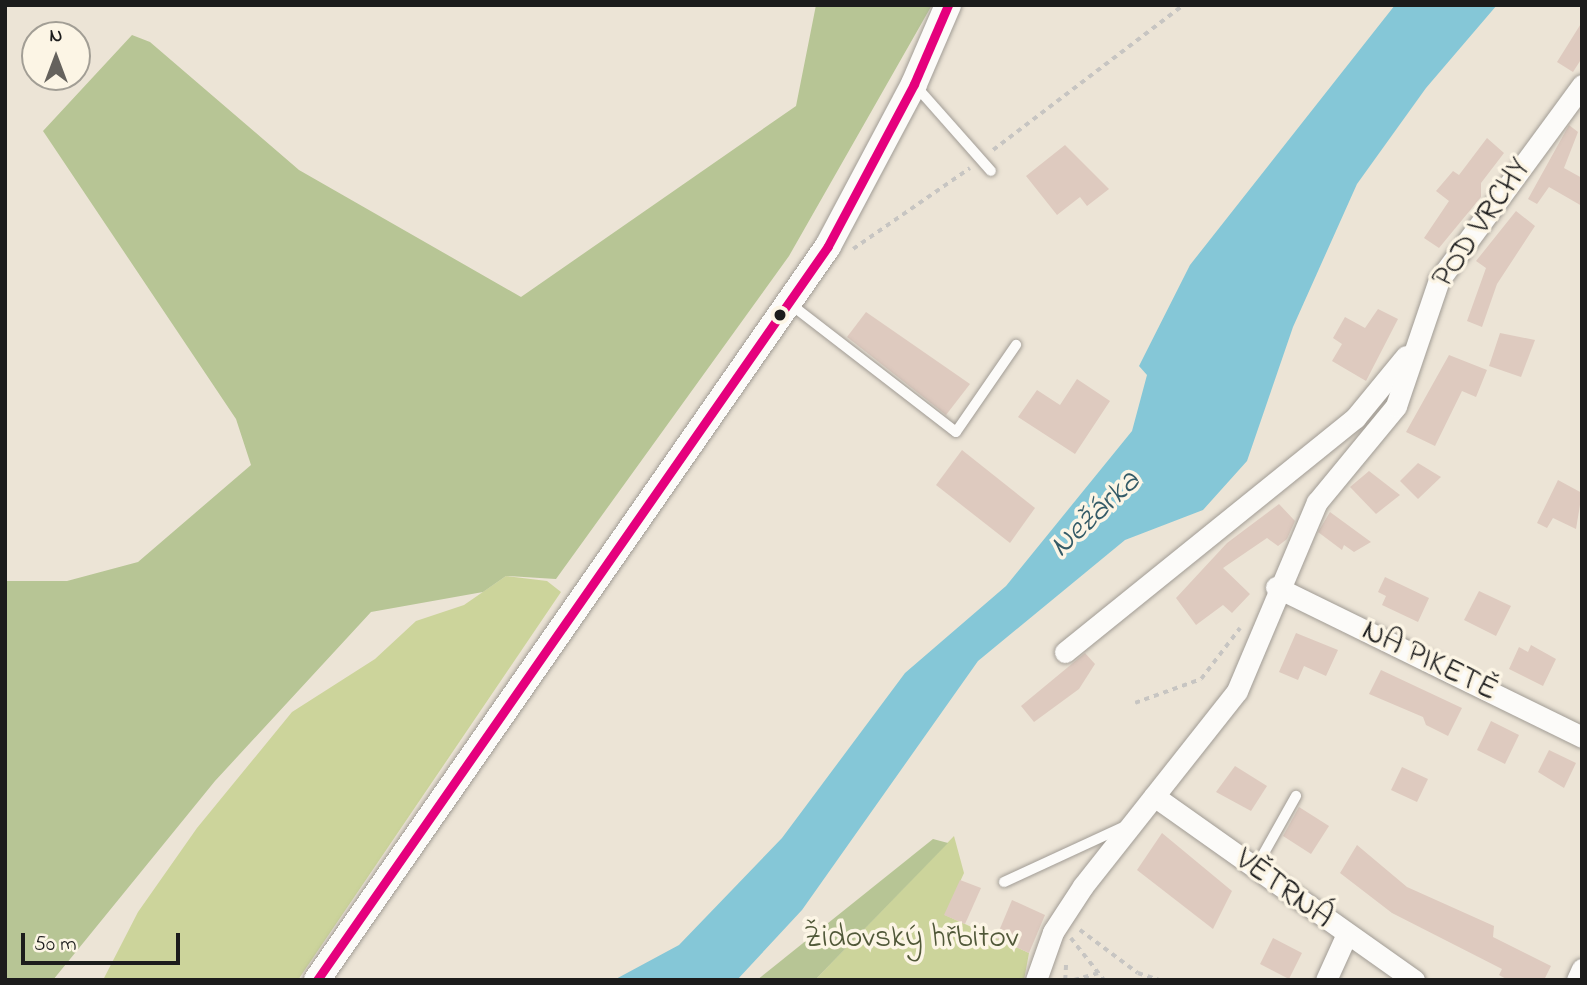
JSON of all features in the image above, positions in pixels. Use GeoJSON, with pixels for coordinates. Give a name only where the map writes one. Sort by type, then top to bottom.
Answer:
{"type":"FeatureCollection","features":[{"type":"Feature","properties":{"kind":"street"},"geometry":{"type":"LineString","coordinates":[[317,980],[828,246],[914,84],[948,5]]}},
{"type":"Feature","properties":{"kind":"street","name":"POD VRCHY"},"geometry":{"type":"LineString","coordinates":[[1036,980],[1053,932],[1126,825],[1154,796],[1237,691],[1272,596],[1317,502],[1396,406],[1412,347],[1439,280],[1582,85]]}},
{"type":"Feature","properties":{"kind":"street"},"geometry":{"type":"LineString","coordinates":[[1065,652],[1355,418],[1412,347]]}},
{"type":"Feature","properties":{"kind":"street","name":"NA PIKETĚ"},"geometry":{"type":"LineString","coordinates":[[1272,596],[1582,737]]}},
{"type":"Feature","properties":{"kind":"street","name":"VĚTRNÁ"},"geometry":{"type":"LineString","coordinates":[[1154,796],[1346,936],[1414,980]]}},
{"type":"Feature","properties":{"kind":"street"},"geometry":{"type":"LineString","coordinates":[[1326,980],[1346,936]]}},
{"type":"Feature","properties":{"kind":"street"},"geometry":{"type":"LineString","coordinates":[[1577,980],[1582,969]]}},
{"type":"Feature","properties":{"kind":"lane"},"geometry":{"type":"LineString","coordinates":[[914,84],[991,171]]}},
{"type":"Feature","properties":{"kind":"lane"},"geometry":{"type":"LineString","coordinates":[[789,303],[956,432],[1016,345]]}},
{"type":"Feature","properties":{"kind":"lane"},"geometry":{"type":"LineString","coordinates":[[1255,869],[1296,796]]}},
{"type":"Feature","properties":{"kind":"lane"},"geometry":{"type":"LineString","coordinates":[[1004,882],[1126,825]]}},
{"type":"Feature","properties":{"kind":"path"},"geometry":{"type":"LineString","coordinates":[[840,257],[906,218],[1183,5]]}},
{"type":"Feature","properties":{"kind":"path"},"geometry":{"type":"LineString","coordinates":[[1135,703],[1201,679],[1254,609],[1272,596]]}},
{"type":"Feature","properties":{"kind":"path"},"geometry":{"type":"LineString","coordinates":[[1075,927],[1144,976],[1159,980]]}},
{"type":"Feature","properties":{"kind":"path"},"geometry":{"type":"LineString","coordinates":[[1070,937],[1104,980]]}},
{"type":"Feature","properties":{"kind":"path"},"geometry":{"type":"LineString","coordinates":[[1074,980],[1098,972]]}},
{"type":"Feature","properties":{"kind":"path"},"geometry":{"type":"LineString","coordinates":[[1140,980],[1144,976]]}},
{"type":"Feature","properties":{"kind":"green space"},"geometry":{"type":"Polygon","coordinates":[[[816,5],[932,5],[789,256],[556,579],[506,576],[483,592],[371,612],[215,781],[53,980],[5,980],[5,581],[67,581],[138,562],[251,465],[236,419],[43,131],[80,91],[91,91],[91,79],[132,35],[150,42],[299,170],[521,297],[796,106],[816,5]]]}},
{"type":"Feature","properties":{"kind":"green space"},"geometry":{"type":"Polygon","coordinates":[[[506,576],[547,581],[561,592],[298,980],[103,980],[138,912],[197,828],[292,712],[375,659],[416,621],[464,605],[506,576]]]}},
{"type":"Feature","properties":{"kind":"green space","name":"Židovský hřbitov"},"geometry":{"type":"Polygon","coordinates":[[[954,836],[964,873],[945,915],[1029,953],[1024,980],[815,980],[954,836]]]}},
{"type":"Feature","properties":{"kind":"green space"},"geometry":{"type":"Polygon","coordinates":[[[933,839],[948,843],[815,980],[757,980],[933,839]]]}},
{"type":"Feature","properties":{"kind":"water","name":"Nežárka"},"geometry":{"type":"Polygon","coordinates":[[[1395,5],[1497,5],[1426,88],[1357,184],[1293,327],[1247,461],[1203,510],[1125,540],[978,661],[802,910],[737,980],[614,980],[679,945],[782,838],[905,673],[1006,586],[1132,431],[1147,375],[1139,366],[1190,265],[1395,5]]]}},
{"type":"Feature","properties":{"kind":"building"},"geometry":{"type":"Polygon","coordinates":[[[1582,22],[1582,58],[1573,72],[1557,62],[1582,22]]]}},
{"type":"Feature","properties":{"kind":"building"},"geometry":{"type":"Polygon","coordinates":[[[1569,125],[1578,132],[1564,168],[1582,178],[1582,206],[1549,187],[1537,204],[1528,199],[1569,125]]]}},
{"type":"Feature","properties":{"kind":"building"},"geometry":{"type":"Polygon","coordinates":[[[1487,138],[1504,153],[1481,183],[1481,197],[1439,248],[1424,238],[1449,201],[1436,191],[1453,171],[1459,175],[1487,138]]]}},
{"type":"Feature","properties":{"kind":"building"},"geometry":{"type":"Polygon","coordinates":[[[1065,145],[1109,189],[1087,206],[1080,197],[1057,215],[1026,176],[1065,145]]]}},
{"type":"Feature","properties":{"kind":"building"},"geometry":{"type":"Polygon","coordinates":[[[1516,211],[1535,226],[1497,284],[1482,327],[1467,321],[1486,268],[1476,261],[1516,211]]]}},
{"type":"Feature","properties":{"kind":"building"},"geometry":{"type":"Polygon","coordinates":[[[1378,309],[1398,319],[1366,381],[1332,361],[1342,344],[1333,338],[1345,317],[1365,328],[1378,309]]]}},
{"type":"Feature","properties":{"kind":"building"},"geometry":{"type":"Polygon","coordinates":[[[866,312],[970,384],[946,415],[847,337],[866,312]]]}},
{"type":"Feature","properties":{"kind":"building"},"geometry":{"type":"Polygon","coordinates":[[[1500,333],[1535,340],[1521,377],[1489,366],[1500,333]]]}},
{"type":"Feature","properties":{"kind":"building"},"geometry":{"type":"Polygon","coordinates":[[[1449,355],[1487,370],[1476,397],[1462,391],[1435,446],[1406,432],[1449,355]]]}},
{"type":"Feature","properties":{"kind":"building"},"geometry":{"type":"Polygon","coordinates":[[[1077,379],[1110,401],[1075,454],[1018,417],[1037,390],[1060,405],[1077,379]]]}},
{"type":"Feature","properties":{"kind":"building"},"geometry":{"type":"Polygon","coordinates":[[[962,450],[1035,508],[1010,543],[936,485],[962,450]]]}},
{"type":"Feature","properties":{"kind":"building"},"geometry":{"type":"Polygon","coordinates":[[[1418,463],[1441,477],[1418,499],[1400,481],[1418,463]]]}},
{"type":"Feature","properties":{"kind":"building"},"geometry":{"type":"Polygon","coordinates":[[[1369,471],[1400,495],[1376,514],[1350,487],[1369,471]]]}},
{"type":"Feature","properties":{"kind":"building"},"geometry":{"type":"Polygon","coordinates":[[[1558,480],[1582,493],[1576,529],[1553,518],[1547,528],[1537,523],[1558,480]]]}},
{"type":"Feature","properties":{"kind":"building"},"geometry":{"type":"Polygon","coordinates":[[[1279,504],[1295,521],[1287,539],[1278,546],[1267,538],[1223,568],[1250,594],[1232,613],[1223,605],[1196,625],[1176,598],[1227,543],[1279,504]]]}},
{"type":"Feature","properties":{"kind":"building"},"geometry":{"type":"Polygon","coordinates":[[[1330,512],[1371,542],[1354,552],[1344,545],[1342,550],[1318,532],[1330,512]]]}},
{"type":"Feature","properties":{"kind":"building"},"geometry":{"type":"Polygon","coordinates":[[[1385,577],[1429,598],[1418,622],[1382,605],[1386,596],[1378,592],[1385,577]]]}},
{"type":"Feature","properties":{"kind":"building"},"geometry":{"type":"Polygon","coordinates":[[[1479,591],[1511,606],[1496,636],[1464,620],[1479,591]]]}},
{"type":"Feature","properties":{"kind":"building"},"geometry":{"type":"Polygon","coordinates":[[[1296,633],[1338,650],[1326,676],[1304,666],[1298,680],[1279,672],[1296,633]]]}},
{"type":"Feature","properties":{"kind":"building"},"geometry":{"type":"Polygon","coordinates":[[[1531,645],[1556,659],[1543,686],[1509,669],[1519,647],[1528,652],[1531,645]]]}},
{"type":"Feature","properties":{"kind":"building"},"geometry":{"type":"Polygon","coordinates":[[[1085,653],[1095,664],[1079,689],[1034,722],[1021,706],[1085,653]]]}},
{"type":"Feature","properties":{"kind":"building"},"geometry":{"type":"Polygon","coordinates":[[[1381,670],[1462,708],[1448,736],[1426,725],[1423,717],[1369,694],[1381,670]]]}},
{"type":"Feature","properties":{"kind":"building"},"geometry":{"type":"Polygon","coordinates":[[[1491,721],[1519,735],[1505,764],[1477,750],[1491,721]]]}},
{"type":"Feature","properties":{"kind":"building"},"geometry":{"type":"Polygon","coordinates":[[[1549,750],[1576,763],[1564,788],[1538,772],[1549,750]]]}},
{"type":"Feature","properties":{"kind":"building"},"geometry":{"type":"Polygon","coordinates":[[[1235,766],[1267,786],[1251,811],[1216,792],[1235,766]]]}},
{"type":"Feature","properties":{"kind":"building"},"geometry":{"type":"Polygon","coordinates":[[[1402,767],[1428,779],[1417,802],[1391,790],[1402,767]]]}},
{"type":"Feature","properties":{"kind":"building"},"geometry":{"type":"Polygon","coordinates":[[[1299,807],[1329,826],[1311,854],[1283,836],[1299,807]]]}},
{"type":"Feature","properties":{"kind":"building"},"geometry":{"type":"Polygon","coordinates":[[[1162,833],[1232,891],[1213,929],[1137,870],[1162,833]]]}},
{"type":"Feature","properties":{"kind":"building"},"geometry":{"type":"Polygon","coordinates":[[[1357,845],[1407,887],[1494,926],[1493,937],[1551,966],[1544,980],[1508,980],[1499,975],[1502,969],[1392,913],[1340,873],[1357,845]]]}},
{"type":"Feature","properties":{"kind":"building"},"geometry":{"type":"Polygon","coordinates":[[[960,880],[981,888],[965,924],[944,915],[960,880]]]}},
{"type":"Feature","properties":{"kind":"building"},"geometry":{"type":"Polygon","coordinates":[[[1012,900],[1045,915],[1029,953],[996,938],[1012,900]]]}},
{"type":"Feature","properties":{"kind":"building"},"geometry":{"type":"Polygon","coordinates":[[[1273,938],[1302,953],[1289,979],[1260,964],[1273,938]]]}},
{"type":"Feature","properties":{"kind":"transit line"},"geometry":{"type":"LineString","coordinates":[[317,980],[828,246],[914,84],[948,5]]}}]}
